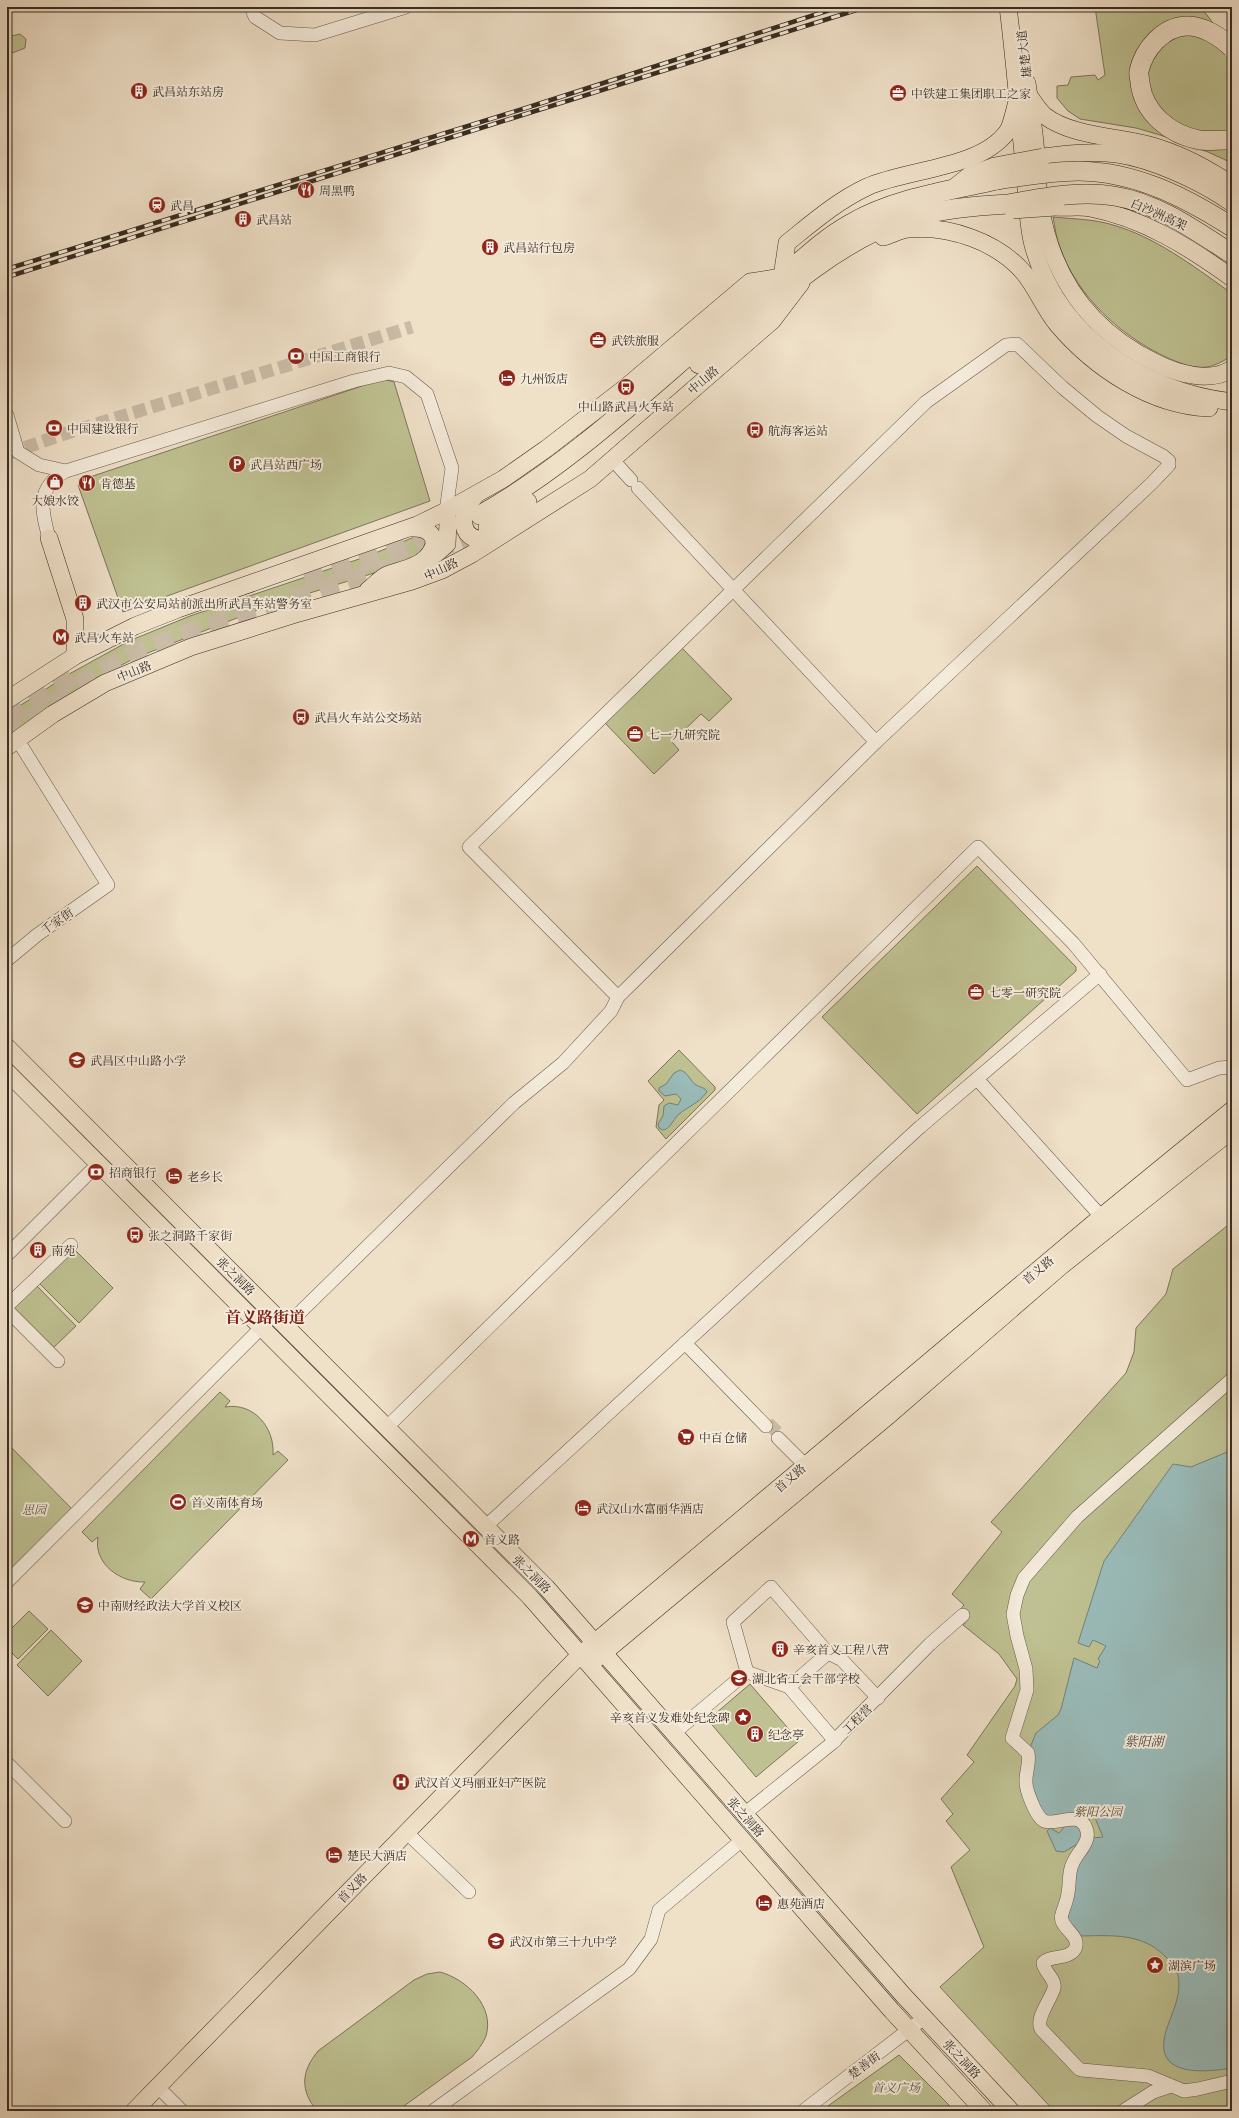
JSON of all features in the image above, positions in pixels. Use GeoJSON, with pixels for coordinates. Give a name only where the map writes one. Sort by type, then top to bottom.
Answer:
{"type":"FeatureCollection","features":[{"type":"Feature","properties":{"kind":"highway"},"geometry":{"type":"LineString","coordinates":[[1213,7],[1232,32]]}},
{"type":"Feature","properties":{"kind":"highway"},"geometry":{"type":"LineString","coordinates":[[1232,48],[1209,31],[1187,26],[1163,33],[1147,50],[1139,72],[1141,94],[1153,116],[1170,129],[1199,140],[1232,140]]}},
{"type":"Feature","properties":{"kind":"highway"},"geometry":{"type":"LineString","coordinates":[[489,526],[513,496],[598,433],[677,367],[747,304],[782,277],[823,242],[849,224],[875,211],[897,203],[951,190],[996,173],[1046,165],[1126,177],[1155,186],[1205,210],[1232,227]]}},
{"type":"Feature","properties":{"kind":"highway","name":"白沙洲高架"},"geometry":{"type":"LineString","coordinates":[[489,526],[551,485],[807,274],[857,241],[880,229],[918,216],[980,206],[1007,207],[1058,196],[1095,194],[1115,196],[1145,205],[1174,218],[1232,254]]}},
{"type":"Feature","properties":{"kind":"main road","name":"雄楚大道"},"geometry":{"type":"LineString","coordinates":[[1008,7],[1026,98]]}},
{"type":"Feature","properties":{"kind":"main road","name":"雄楚大道"},"geometry":{"type":"LineString","coordinates":[[1018,7],[1026,98]]}},
{"type":"Feature","properties":{"kind":"main road"},"geometry":{"type":"LineString","coordinates":[[1026,98],[1044,115],[1055,122],[1070,128],[1159,148],[1218,176],[1232,185]]}},
{"type":"Feature","properties":{"kind":"main road"},"geometry":{"type":"LineString","coordinates":[[7,700],[75,656],[107,638],[178,609],[411,528],[446,511],[503,479],[568,432],[626,387],[750,282],[782,277],[787,243],[828,211],[867,187],[892,178],[948,165],[988,149],[1008,131],[1026,98]]}},
{"type":"Feature","properties":{"kind":"main road"},"geometry":{"type":"LineString","coordinates":[[1026,98],[1040,203],[1046,233],[1062,276],[1075,298],[1115,338],[1139,355],[1168,369],[1190,375],[1210,376],[1232,369]]}},
{"type":"Feature","properties":{"kind":"main road"},"geometry":{"type":"LineString","coordinates":[[1026,98],[1033,244],[1040,264],[1061,303],[1089,337],[1122,364],[1140,375],[1177,390],[1232,402]]}},
{"type":"Feature","properties":{"kind":"main road"},"geometry":{"type":"LineString","coordinates":[[1046,165],[1075,154],[1123,156],[1198,181],[1232,203]]}},
{"type":"Feature","properties":{"kind":"main road"},"geometry":{"type":"LineString","coordinates":[[1007,207],[1089,208],[1157,230],[1198,254],[1232,278]]}},
{"type":"Feature","properties":{"kind":"main road"},"geometry":{"type":"LineString","coordinates":[[857,241],[884,237],[908,228],[935,230],[958,234],[976,240],[1011,260],[1024,274],[1057,324],[1081,349],[1105,368],[1149,394],[1169,402],[1202,408],[1232,408]]}},
{"type":"Feature","properties":{"kind":"main road","name":"中山路"},"geometry":{"type":"LineString","coordinates":[[12,743],[53,714],[105,683],[191,647],[299,612],[412,581],[442,570],[489,526],[590,479],[772,321],[807,274]]}},
{"type":"Feature","properties":{"kind":"main road"},"geometry":{"type":"LineString","coordinates":[[478,493],[465,510],[462,520],[469,535],[479,540],[490,540],[489,526]]}},
{"type":"Feature","properties":{"kind":"main road"},"geometry":{"type":"LineString","coordinates":[[361,595],[386,576],[418,564],[437,553],[447,544],[448,522],[446,511]]}},
{"type":"Feature","properties":{"kind":"main road"},"geometry":{"type":"LineString","coordinates":[[411,528],[428,530],[433,535],[434,543],[431,551],[426,558],[418,564]]}},
{"type":"Feature","properties":{"kind":"main road"},"geometry":{"type":"LineString","coordinates":[[49,538],[75,619],[75,656]]}},
{"type":"Feature","properties":{"kind":"main road","name":"张之洞路"},"geometry":{"type":"LineString","coordinates":[[7,1047],[546,1588],[924,2018],[1011,2111]]}},
{"type":"Feature","properties":{"kind":"main road","name":"张之洞路"},"geometry":{"type":"LineString","coordinates":[[7,1072],[530,1597],[742,1840],[910,2030],[984,2111]]}},
{"type":"Feature","properties":{"kind":"main road","name":"首义路"},"geometry":{"type":"LineString","coordinates":[[599,1648],[888,1416],[1232,1110]]}},
{"type":"Feature","properties":{"kind":"main road","name":"首义路"},"geometry":{"type":"LineString","coordinates":[[134,2111],[406,1832],[585,1660],[806,1464],[1103,1224],[1232,1130]]}},
{"type":"Feature","properties":{"kind":"street"},"geometry":{"type":"LineString","coordinates":[[251,7],[255,17],[280,33],[315,35],[406,7]]}},
{"type":"Feature","properties":{"kind":"street"},"geometry":{"type":"LineString","coordinates":[[7,1582],[262,1327],[280,1321],[514,1103],[563,1064],[611,1011],[618,997],[876,742],[1152,484],[1167,468],[1169,461],[1126,436],[1097,416],[1062,387],[1020,345],[1006,345],[926,402],[733,589],[470,847],[618,997]]}},
{"type":"Feature","properties":{"kind":"street"},"geometry":{"type":"LineString","coordinates":[[49,538],[42,505],[45,492],[50,482],[66,471],[354,381],[389,373],[406,377],[427,394],[452,468],[446,511]]}},
{"type":"Feature","properties":{"kind":"street"},"geometry":{"type":"LineString","coordinates":[[8,420],[18,452],[39,465],[66,471]]}},
{"type":"Feature","properties":{"kind":"street"},"geometry":{"type":"LineString","coordinates":[[612,459],[876,742]]}},
{"type":"Feature","properties":{"kind":"street","name":"千家街"},"geometry":{"type":"LineString","coordinates":[[7,960],[37,935],[108,884],[12,743]]}},
{"type":"Feature","properties":{"kind":"street"},"geometry":{"type":"LineString","coordinates":[[386,1428],[978,847],[1073,943],[1187,1080],[1219,1068],[1232,1067]]}},
{"type":"Feature","properties":{"kind":"street"},"geometry":{"type":"LineString","coordinates":[[485,1527],[920,1127],[1100,974]]}},
{"type":"Feature","properties":{"kind":"street"},"geometry":{"type":"LineString","coordinates":[[974,1081],[1103,1224]]}},
{"type":"Feature","properties":{"kind":"street"},"geometry":{"type":"LineString","coordinates":[[7,1255],[98,1164]]}},
{"type":"Feature","properties":{"kind":"street"},"geometry":{"type":"LineString","coordinates":[[7,1306],[71,1245]]}},
{"type":"Feature","properties":{"kind":"street"},"geometry":{"type":"LineString","coordinates":[[7,1310],[58,1361]]}},
{"type":"Feature","properties":{"kind":"street"},"geometry":{"type":"LineString","coordinates":[[686,1342],[767,1424]]}},
{"type":"Feature","properties":{"kind":"street"},"geometry":{"type":"LineString","coordinates":[[1232,1379],[1078,1517],[1024,1578],[1017,1595],[1013,1614],[1027,1681],[1025,1700],[1012,1738],[1028,1753],[1029,1762],[1026,1780],[1036,1814],[1044,1821],[1076,1820],[1083,1823],[1087,1832],[1084,1847],[1073,1863],[1068,1893],[1061,1917],[1062,1922],[1075,1938],[1076,1946],[1072,1952],[1067,1955],[1046,1960],[1043,1963],[1052,1980],[1054,1988],[1039,2026],[1079,2069],[1148,2076],[1184,2091],[1232,2081]]}},
{"type":"Feature","properties":{"kind":"street"},"geometry":{"type":"LineString","coordinates":[[780,1437],[806,1464]]}},
{"type":"Feature","properties":{"kind":"street"},"geometry":{"type":"LineString","coordinates":[[747,1672],[733,1622],[771,1587],[828,1653],[842,1660],[878,1698]]}},
{"type":"Feature","properties":{"kind":"street","name":"工程营"},"geometry":{"type":"LineString","coordinates":[[744,1815],[834,1741],[930,1644],[963,1615]]}},
{"type":"Feature","properties":{"kind":"street"},"geometry":{"type":"LineString","coordinates":[[789,1687],[828,1653]]}},
{"type":"Feature","properties":{"kind":"street"},"geometry":{"type":"LineString","coordinates":[[674,1733],[747,1672]]}},
{"type":"Feature","properties":{"kind":"street"},"geometry":{"type":"LineString","coordinates":[[747,1672],[789,1687],[834,1741]]}},
{"type":"Feature","properties":{"kind":"street"},"geometry":{"type":"LineString","coordinates":[[7,1763],[65,1821]]}},
{"type":"Feature","properties":{"kind":"street"},"geometry":{"type":"LineString","coordinates":[[406,1832],[469,1892]]}},
{"type":"Feature","properties":{"kind":"street"},"geometry":{"type":"LineString","coordinates":[[433,2111],[629,1969],[651,1939],[659,1910],[742,1840]]}},
{"type":"Feature","properties":{"kind":"street","name":"楚善街"},"geometry":{"type":"LineString","coordinates":[[803,2111],[924,2018]]}},
{"type":"Feature","properties":{"kind":"street"},"geometry":{"type":"LineString","coordinates":[[1123,2111],[1153,2092],[1171,2086]]}},
{"type":"Feature","properties":{"kind":"street"},"geometry":{"type":"LineString","coordinates":[[158,2087],[182,2111]]}},
{"type":"Feature","properties":{"kind":"green space"},"geometry":{"type":"Polygon","coordinates":[[[1095,7],[1232,7],[1232,163],[1208,152],[1160,135],[1136,128],[1080,119],[1068,111],[1057,98],[1057,86],[1068,85],[1071,77],[1095,75],[1098,80],[1105,75],[1095,7]]]}},
{"type":"Feature","properties":{"kind":"green space"},"geometry":{"type":"Polygon","coordinates":[[[20,34],[26,39],[25,48],[7,55],[7,37],[20,34]]]}},
{"type":"Feature","properties":{"kind":"green space"},"geometry":{"type":"Polygon","coordinates":[[[1053,217],[1098,222],[1129,230],[1173,253],[1227,290],[1232,294],[1232,356],[1220,363],[1210,366],[1197,367],[1187,365],[1172,360],[1151,349],[1118,327],[1090,299],[1078,282],[1068,265],[1059,244],[1053,217]]]}},
{"type":"Feature","properties":{"kind":"green space"},"geometry":{"type":"Polygon","coordinates":[[[383,379],[394,382],[430,501],[123,612],[78,485],[81,480],[383,379]]]}},
{"type":"Feature","properties":{"kind":"green space"},"geometry":{"type":"Polygon","coordinates":[[[424,533],[430,544],[412,559],[374,573],[265,607],[135,658],[95,679],[7,738],[7,714],[71,673],[129,641],[190,616],[368,556],[424,533]]]}},
{"type":"Feature","properties":{"kind":"green space"},"geometry":{"type":"Polygon","coordinates":[[[682,648],[732,699],[709,721],[701,714],[672,742],[679,750],[654,774],[605,723],[682,648]]]}},
{"type":"Feature","properties":{"kind":"green space"},"geometry":{"type":"Polygon","coordinates":[[[977,866],[1076,967],[1076,971],[917,1114],[822,1017],[977,866]]]}},
{"type":"Feature","properties":{"kind":"green space"},"geometry":{"type":"Polygon","coordinates":[[[679,1050],[715,1087],[715,1090],[666,1139],[656,1127],[659,1105],[664,1100],[648,1081],[679,1050]]]}},
{"type":"Feature","properties":{"kind":"green space","name":"紫阳公园"},"geometry":{"type":"Polygon","coordinates":[[[1232,1222],[1232,2111],[1054,2111],[940,1987],[984,1947],[951,1867],[970,1850],[946,1821],[953,1814],[941,1799],[974,1762],[967,1755],[1015,1686],[1017,1679],[999,1654],[963,1625],[969,1618],[960,1610],[964,1605],[952,1594],[1002,1532],[991,1522],[1126,1373],[1134,1352],[1136,1328],[1166,1294],[1173,1269],[1232,1222]]]}},
{"type":"Feature","properties":{"kind":"green space"},"geometry":{"type":"Polygon","coordinates":[[[74,1249],[113,1288],[79,1323],[39,1283],[74,1249]]]}},
{"type":"Feature","properties":{"kind":"green space"},"geometry":{"type":"Polygon","coordinates":[[[36,1285],[76,1326],[52,1349],[12,1309],[36,1285]]]}},
{"type":"Feature","properties":{"kind":"green space","name":"首义南体育场"},"geometry":{"type":"Polygon","coordinates":[[[220,1392],[230,1401],[225,1407],[245,1409],[261,1419],[270,1435],[273,1445],[273,1455],[278,1451],[288,1460],[151,1599],[140,1589],[145,1582],[127,1579],[111,1570],[100,1556],[98,1537],[92,1542],[82,1532],[220,1392]]]}},
{"type":"Feature","properties":{"kind":"green space","name":"思园"},"geometry":{"type":"Polygon","coordinates":[[[7,1443],[72,1509],[7,1578],[7,1443]]]}},
{"type":"Feature","properties":{"kind":"green space"},"geometry":{"type":"Polygon","coordinates":[[[29,1611],[48,1629],[18,1659],[7,1648],[7,1633],[29,1611]]]}},
{"type":"Feature","properties":{"kind":"green space"},"geometry":{"type":"Polygon","coordinates":[[[51,1630],[82,1661],[48,1696],[17,1665],[51,1630]]]}},
{"type":"Feature","properties":{"kind":"green space"},"geometry":{"type":"Polygon","coordinates":[[[750,1684],[799,1741],[756,1777],[708,1720],[750,1684]]]}},
{"type":"Feature","properties":{"kind":"green space"},"geometry":{"type":"Polygon","coordinates":[[[440,1972],[468,1987],[482,2004],[486,2014],[488,2025],[486,2036],[482,2045],[472,2057],[397,2111],[317,2111],[308,2096],[305,2088],[305,2081],[308,2066],[318,2051],[414,1980],[427,1974],[440,1972]]]}},
{"type":"Feature","properties":{"kind":"green space","name":"首义广场"},"geometry":{"type":"Polygon","coordinates":[[[899,2055],[955,2111],[821,2111],[899,2055]]]}},
{"type":"Feature","properties":{"kind":"water"},"geometry":{"type":"Polygon","coordinates":[[[680,1070],[683,1071],[696,1085],[704,1088],[707,1092],[700,1100],[678,1115],[670,1126],[663,1130],[659,1128],[658,1124],[663,1116],[664,1106],[669,1103],[678,1105],[681,1099],[676,1094],[665,1096],[659,1091],[659,1088],[666,1084],[674,1073],[680,1070]]]}},
{"type":"Feature","properties":{"kind":"water","name":"紫阳湖"},"geometry":{"type":"Polygon","coordinates":[[[1232,1450],[1232,2068],[1206,2071],[1182,2068],[1172,2064],[1166,2056],[1164,2044],[1167,2028],[1178,1995],[1179,1982],[1176,1970],[1166,1957],[1152,1946],[1128,1937],[1077,1936],[1065,1921],[1075,1870],[1092,1838],[1103,1837],[1093,1813],[1085,1819],[1044,1816],[1029,1779],[1031,1745],[1036,1733],[1058,1715],[1061,1709],[1074,1658],[1097,1668],[1100,1661],[1098,1659],[1106,1646],[1093,1640],[1089,1647],[1078,1643],[1104,1561],[1173,1464],[1191,1467],[1232,1450]]]}},
{"type":"Feature","properties":{"kind":"water"},"geometry":{"type":"Polygon","coordinates":[[[1067,1824],[1074,1824],[1083,1831],[1079,1843],[1064,1852],[1056,1851],[1047,1831],[1050,1828],[1059,1833],[1067,1824]]]}},
{"type":"Feature","properties":{"kind":"tunnel"},"geometry":{"type":"LineString","coordinates":[[7,454],[64,434],[412,327]]}},
{"type":"Feature","properties":{"kind":"tunnel"},"geometry":{"type":"LineString","coordinates":[[433,551],[485,529]]}},
{"type":"Feature","properties":{"kind":"tunnel"},"geometry":{"type":"LineString","coordinates":[[306,582],[398,551],[448,530]]}},
{"type":"Feature","properties":{"kind":"tunnel"},"geometry":{"type":"LineString","coordinates":[[7,736],[97,673],[143,650],[199,629],[399,565]]}},
{"type":"Feature","properties":{"kind":"tunnel"},"geometry":{"type":"LineString","coordinates":[[7,718],[80,671]]}},
{"type":"Feature","properties":{"kind":"tunnel"},"geometry":{"type":"LineString","coordinates":[[768,1423],[781,1436]]}},
{"type":"Feature","properties":{"kind":"railway"},"geometry":{"type":"LineString","coordinates":[[7,269],[529,107],[839,7]]}},
{"type":"Feature","properties":{"kind":"railway"},"geometry":{"type":"LineString","coordinates":[[7,277],[866,7]]}},
{"type":"Feature","properties":{"kind":"place","name":"武昌站东站房"},"geometry":{"type":"Point","coordinates":[139,91]}},
{"type":"Feature","properties":{"kind":"place","name":"中铁建工集团职工之家"},"geometry":{"type":"Point","coordinates":[898,93]}},
{"type":"Feature","properties":{"kind":"place","name":"周黑鸭"},"geometry":{"type":"Point","coordinates":[306,190]}},
{"type":"Feature","properties":{"kind":"place","name":"武昌"},"geometry":{"type":"Point","coordinates":[157,205]}},
{"type":"Feature","properties":{"kind":"place","name":"武昌站"},"geometry":{"type":"Point","coordinates":[243,219]}},
{"type":"Feature","properties":{"kind":"place","name":"武昌站行包房"},"geometry":{"type":"Point","coordinates":[490,247]}},
{"type":"Feature","properties":{"kind":"place","name":"武铁旅服"},"geometry":{"type":"Point","coordinates":[598,340]}},
{"type":"Feature","properties":{"kind":"place","name":"中国工商银行"},"geometry":{"type":"Point","coordinates":[296,356]}},
{"type":"Feature","properties":{"kind":"place","name":"九州饭店"},"geometry":{"type":"Point","coordinates":[507,378]}},
{"type":"Feature","properties":{"kind":"place","name":"中山路武昌火车站"},"geometry":{"type":"Point","coordinates":[626,387]}},
{"type":"Feature","properties":{"kind":"place","name":"中国建设银行"},"geometry":{"type":"Point","coordinates":[54,428]}},
{"type":"Feature","properties":{"kind":"place","name":"航海客运站"},"geometry":{"type":"Point","coordinates":[755,430]}},
{"type":"Feature","properties":{"kind":"place","name":"武昌站西广场"},"geometry":{"type":"Point","coordinates":[237,464]}},
{"type":"Feature","properties":{"kind":"place","name":"大娘水饺"},"geometry":{"type":"Point","coordinates":[55,482]}},
{"type":"Feature","properties":{"kind":"place","name":"肯德基"},"geometry":{"type":"Point","coordinates":[87,483]}},
{"type":"Feature","properties":{"kind":"place","name":"武汉市公安局站前派出所武昌车站警务室"},"geometry":{"type":"Point","coordinates":[83,603]}},
{"type":"Feature","properties":{"kind":"place","name":"武昌火车站"},"geometry":{"type":"Point","coordinates":[61,637]}},
{"type":"Feature","properties":{"kind":"place","name":"武昌火车站公交场站"},"geometry":{"type":"Point","coordinates":[301,717]}},
{"type":"Feature","properties":{"kind":"place","name":"七一九研究院"},"geometry":{"type":"Point","coordinates":[635,734]}},
{"type":"Feature","properties":{"kind":"place","name":"七零一研究院"},"geometry":{"type":"Point","coordinates":[976,992]}},
{"type":"Feature","properties":{"kind":"place","name":"武昌区中山路小学"},"geometry":{"type":"Point","coordinates":[77,1060]}},
{"type":"Feature","properties":{"kind":"place","name":"招商银行"},"geometry":{"type":"Point","coordinates":[96,1172]}},
{"type":"Feature","properties":{"kind":"place","name":"老乡长"},"geometry":{"type":"Point","coordinates":[174,1176]}},
{"type":"Feature","properties":{"kind":"place","name":"张之洞路千家街"},"geometry":{"type":"Point","coordinates":[135,1235]}},
{"type":"Feature","properties":{"kind":"place","name":"南苑"},"geometry":{"type":"Point","coordinates":[38,1250]}},
{"type":"Feature","properties":{"kind":"place","name":"中百仓储"},"geometry":{"type":"Point","coordinates":[686,1437]}},
{"type":"Feature","properties":{"kind":"place","name":"首义南体育场"},"geometry":{"type":"Point","coordinates":[178,1502]}},
{"type":"Feature","properties":{"kind":"place","name":"武汉山水富丽华酒店"},"geometry":{"type":"Point","coordinates":[583,1508]}},
{"type":"Feature","properties":{"kind":"place","name":"首义路"},"geometry":{"type":"Point","coordinates":[471,1539]}},
{"type":"Feature","properties":{"kind":"place","name":"中南财经政法大学首义校区"},"geometry":{"type":"Point","coordinates":[85,1605]}},
{"type":"Feature","properties":{"kind":"place","name":"辛亥首义工程八营"},"geometry":{"type":"Point","coordinates":[780,1649]}},
{"type":"Feature","properties":{"kind":"place","name":"湖北省工会干部学校"},"geometry":{"type":"Point","coordinates":[739,1678]}},
{"type":"Feature","properties":{"kind":"place","name":"辛亥首义发难处纪念碑"},"geometry":{"type":"Point","coordinates":[743,1717]}},
{"type":"Feature","properties":{"kind":"place","name":"纪念亭"},"geometry":{"type":"Point","coordinates":[755,1734]}},
{"type":"Feature","properties":{"kind":"place","name":"武汉首义玛丽亚妇产医院"},"geometry":{"type":"Point","coordinates":[401,1782]}},
{"type":"Feature","properties":{"kind":"place","name":"楚民大酒店"},"geometry":{"type":"Point","coordinates":[334,1855]}},
{"type":"Feature","properties":{"kind":"place","name":"惠苑酒店"},"geometry":{"type":"Point","coordinates":[764,1903]}},
{"type":"Feature","properties":{"kind":"place","name":"武汉市第三十九中学"},"geometry":{"type":"Point","coordinates":[496,1941]}},
{"type":"Feature","properties":{"kind":"place","name":"湖滨广场"},"geometry":{"type":"Point","coordinates":[1155,1965]}},
{"type":"Feature","properties":{"kind":"district","name":"首义路街道"},"geometry":{"type":"Point","coordinates":[265,1317]}}]}
